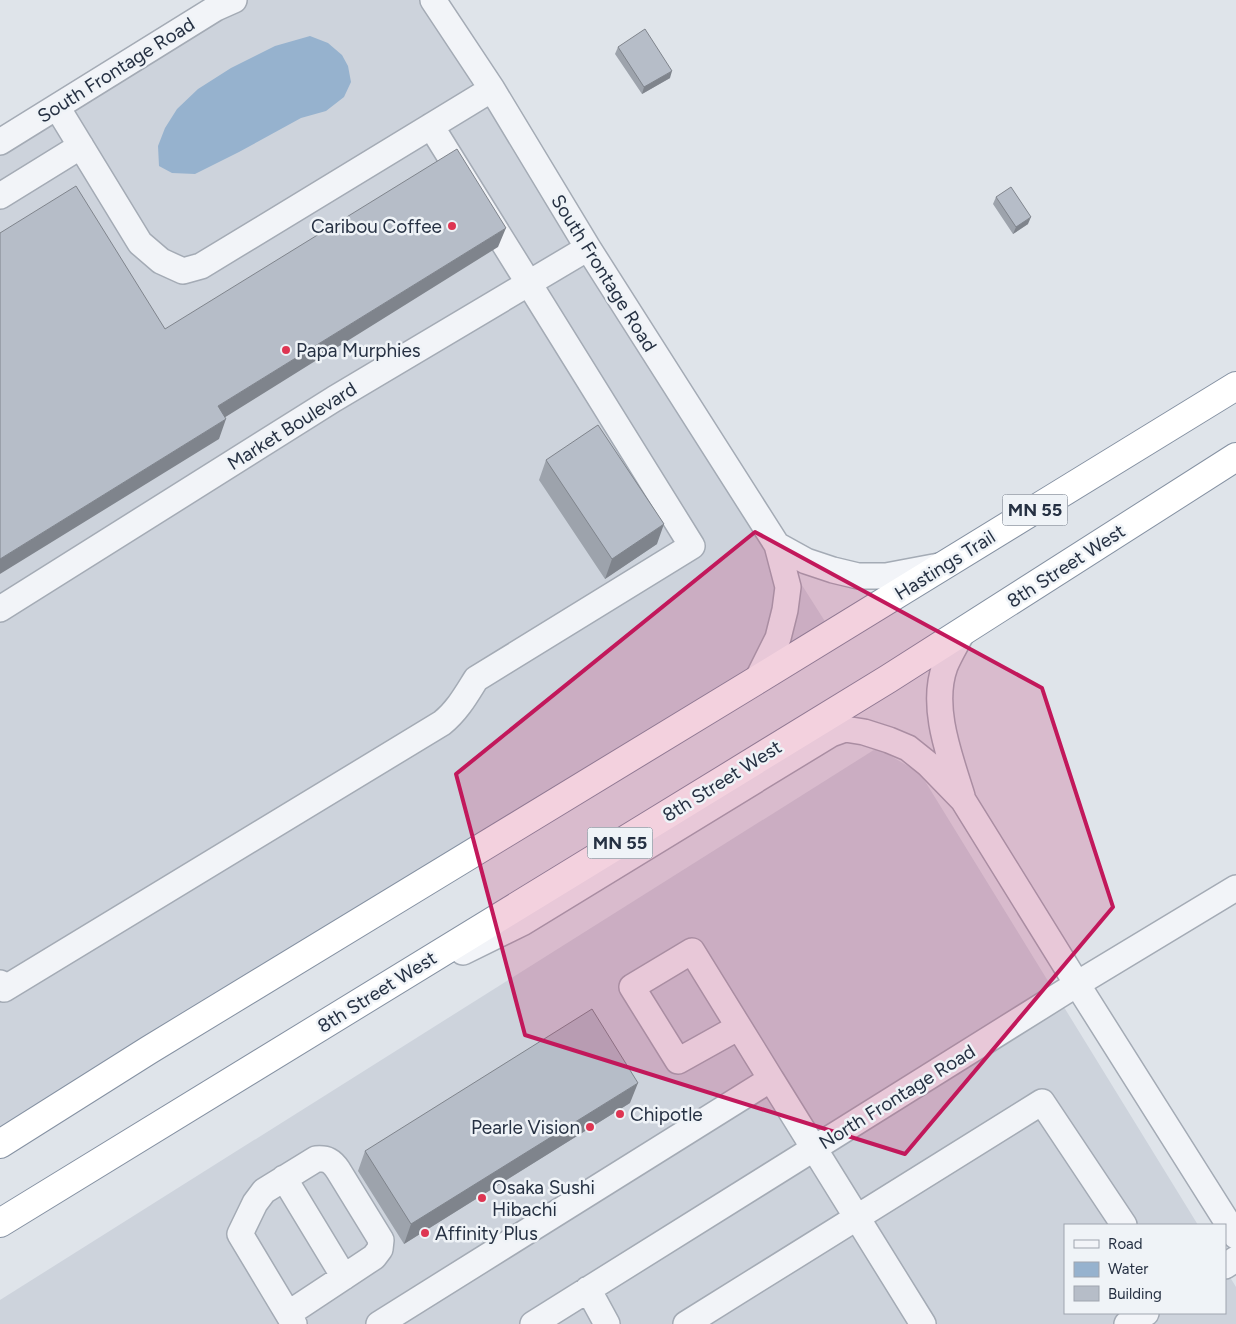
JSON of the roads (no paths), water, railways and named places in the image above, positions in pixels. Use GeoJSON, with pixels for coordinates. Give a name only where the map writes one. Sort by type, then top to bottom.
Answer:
{"type":"FeatureCollection","features":[{"type":"Feature","properties":{"kind":"highway","name":"Hastings Trail"},"geometry":{"type":"LineString","coordinates":[[757,680],[1236,386]]}},
{"type":"Feature","properties":{"kind":"highway","name":"8th Street West"},"geometry":{"type":"LineString","coordinates":[[0,1223],[880,684],[1236,457]]}},
{"type":"Feature","properties":{"kind":"highway","name":"MN 55"},"geometry":{"type":"LineString","coordinates":[[0,1144],[149,1050],[757,680]]}},
{"type":"Feature","properties":{"kind":"street","name":"South Frontage Road"},"geometry":{"type":"LineString","coordinates":[[0,142],[216,8],[234,0]]}},
{"type":"Feature","properties":{"kind":"street","name":"South Frontage Road"},"geometry":{"type":"LineString","coordinates":[[432,0],[492,89],[588,248],[777,545],[788,586],[785,610],[778,638],[757,680]]}},
{"type":"Feature","properties":{"kind":"street"},"geometry":{"type":"LineString","coordinates":[[57,107],[140,243],[161,261],[182,271],[201,266],[492,89]]}},
{"type":"Feature","properties":{"kind":"street"},"geometry":{"type":"LineString","coordinates":[[2,986],[437,726],[457,708],[476,679],[692,546],[431,126]]}},
{"type":"Feature","properties":{"kind":"street"},"geometry":{"type":"LineString","coordinates":[[0,196],[81,146]]}},
{"type":"Feature","properties":{"kind":"street","name":"Market Boulevard"},"geometry":{"type":"LineString","coordinates":[[0,609],[334,399],[588,248]]}},
{"type":"Feature","properties":{"kind":"street","name":"South Frontage Road"},"geometry":{"type":"LineString","coordinates":[[777,545],[806,561],[858,576],[886,576],[945,564]]}},
{"type":"Feature","properties":{"kind":"street"},"geometry":{"type":"LineString","coordinates":[[963,631],[945,667],[940,688],[940,710],[948,751],[964,800]]}},
{"type":"Feature","properties":{"kind":"street"},"geometry":{"type":"LineString","coordinates":[[353,1007],[522,923],[831,734],[845,730],[864,732],[908,748],[928,764],[964,800],[1077,984],[1236,1236]]}},
{"type":"Feature","properties":{"kind":"street","name":"North Frontage Road"},"geometry":{"type":"LineString","coordinates":[[533,1324],[1077,984],[1236,888]]}},
{"type":"Feature","properties":{"kind":"street"},"geometry":{"type":"LineString","coordinates":[[739,1027],[678,1061],[632,987],[692,952],[739,1027],[922,1324]]}},
{"type":"Feature","properties":{"kind":"street"},"geometry":{"type":"LineString","coordinates":[[379,1324],[771,1079]]}},
{"type":"Feature","properties":{"kind":"street"},"geometry":{"type":"LineString","coordinates":[[686,1324],[1042,1102],[1123,1224]]}},
{"type":"Feature","properties":{"kind":"street"},"geometry":{"type":"LineString","coordinates":[[324,1158],[333,1162],[381,1240],[380,1249],[374,1257],[344,1277],[291,1319],[240,1234],[255,1203],[264,1191],[284,1178],[316,1159],[324,1158]]}},
{"type":"Feature","properties":{"kind":"street"},"geometry":{"type":"LineString","coordinates":[[284,1178],[344,1277]]}},
{"type":"Feature","properties":{"kind":"street"},"geometry":{"type":"LineString","coordinates":[[588,1289],[607,1324]]}},
{"type":"Feature","properties":{"kind":"street"},"geometry":{"type":"LineString","coordinates":[[1127,1324],[1144,1314]]}},
{"type":"Feature","properties":{"kind":"water"},"geometry":{"type":"Polygon","coordinates":[[[310,36],[328,43],[342,55],[348,66],[351,82],[344,97],[326,111],[301,118],[195,174],[172,173],[159,166],[158,146],[165,128],[177,109],[198,89],[231,68],[275,46],[310,36]]]}},
{"type":"Feature","properties":{"kind":"place","name":"Caribou Coffee"},"geometry":{"type":"Point","coordinates":[452,226]}},
{"type":"Feature","properties":{"kind":"place","name":"Papa Murphies"},"geometry":{"type":"Point","coordinates":[286,350]}},
{"type":"Feature","properties":{"kind":"place","name":"Chipotle"},"geometry":{"type":"Point","coordinates":[620,1114]}},
{"type":"Feature","properties":{"kind":"place","name":"Pearle Vision"},"geometry":{"type":"Point","coordinates":[590,1127]}},
{"type":"Feature","properties":{"kind":"place","name":"Osaka Sushi Hibachi"},"geometry":{"type":"Point","coordinates":[482,1198]}},
{"type":"Feature","properties":{"kind":"place","name":"Affinity Plus"},"geometry":{"type":"Point","coordinates":[425,1233]}}]}
